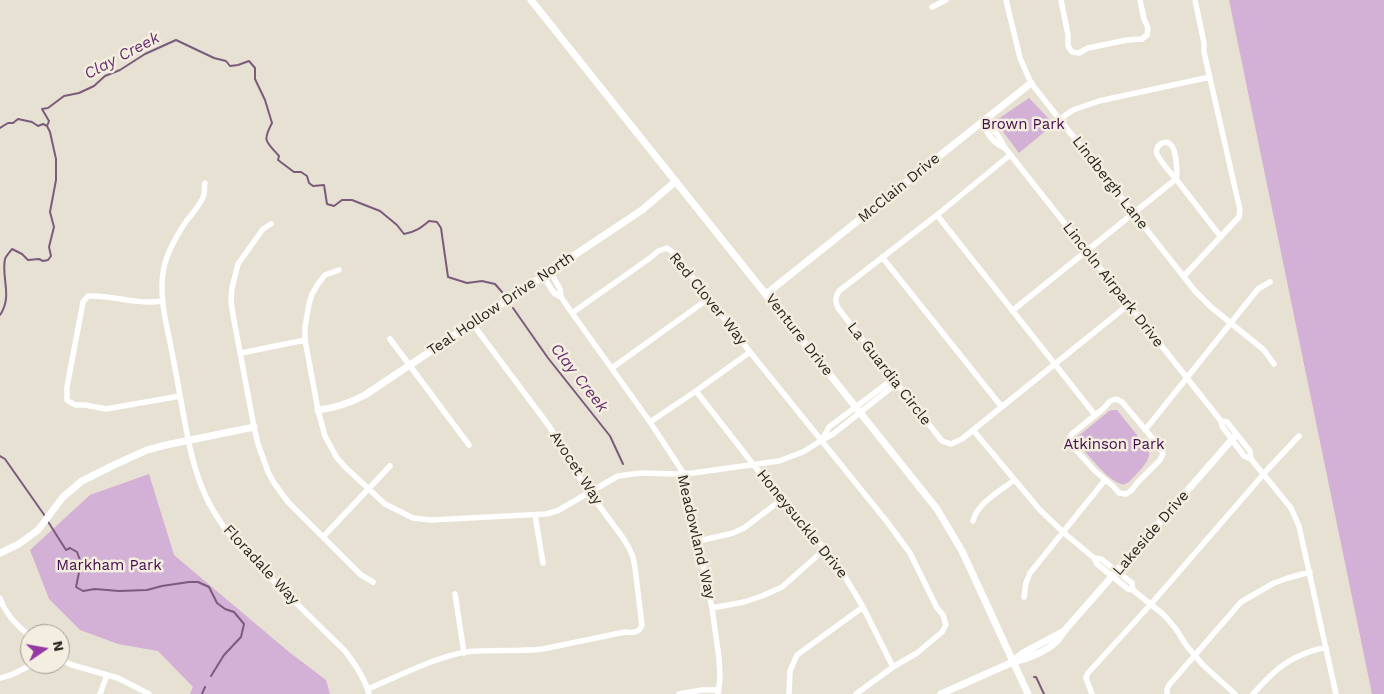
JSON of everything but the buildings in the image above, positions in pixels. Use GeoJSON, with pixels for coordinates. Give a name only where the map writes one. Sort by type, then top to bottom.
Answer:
{"type":"FeatureCollection","features":[{"type":"Feature","properties":{"kind":"street","name":"Venture Drive"},"geometry":{"type":"LineString","coordinates":[[531,0],[931,501],[953,533],[1028,694]]}},
{"type":"Feature","properties":{"kind":"street"},"geometry":{"type":"LineString","coordinates":[[932,7],[946,0]]}},
{"type":"Feature","properties":{"kind":"street","name":"Lindbergh Lane"},"geometry":{"type":"LineString","coordinates":[[1006,0],[1020,58],[1031,83],[1184,276],[1211,307],[1264,350],[1274,364]]}},
{"type":"Feature","properties":{"kind":"street"},"geometry":{"type":"LineString","coordinates":[[1061,0],[1068,35],[1068,46],[1072,52],[1127,40],[1142,39],[1147,36],[1148,28],[1140,0]]}},
{"type":"Feature","properties":{"kind":"street"},"geometry":{"type":"LineString","coordinates":[[1184,276],[1239,217],[1240,210],[1204,52],[1204,43],[1195,0]]}},
{"type":"Feature","properties":{"kind":"street"},"geometry":{"type":"LineString","coordinates":[[1060,119],[1073,110],[1099,101],[1210,77]]}},
{"type":"Feature","properties":{"kind":"street","name":"McClain Drive"},"geometry":{"type":"LineString","coordinates":[[766,294],[1031,83]]}},
{"type":"Feature","properties":{"kind":"street","name":"Lincoln Airpark Drive"},"geometry":{"type":"LineString","coordinates":[[983,121],[1002,140],[1010,155],[1222,421],[1227,422],[1234,437],[1250,451],[1251,458],[1290,508],[1299,526],[1336,694]]}},
{"type":"Feature","properties":{"kind":"street"},"geometry":{"type":"LineString","coordinates":[[1012,311],[1176,179],[1177,170],[1173,149],[1168,143],[1163,143],[1158,145],[1156,152],[1176,179],[1221,238]]}},
{"type":"Feature","properties":{"kind":"street","name":"La Guardia Circle"},"geometry":{"type":"LineString","coordinates":[[1010,155],[937,215],[839,291],[836,296],[838,308],[942,441],[955,443],[973,430],[1128,305]]}},
{"type":"Feature","properties":{"kind":"street","name":"Teal Hollow Drive North"},"geometry":{"type":"LineString","coordinates":[[318,410],[340,406],[365,395],[642,210],[676,181]]}},
{"type":"Feature","properties":{"kind":"street","name":"Floradale Way"},"geometry":{"type":"LineString","coordinates":[[204,183],[204,196],[178,234],[166,257],[162,280],[162,301],[188,440],[196,472],[213,511],[240,548],[345,651],[354,662],[368,692]]}},
{"type":"Feature","properties":{"kind":"street"},"geometry":{"type":"LineString","coordinates":[[937,215],[1095,415]]}},
{"type":"Feature","properties":{"kind":"street"},"geometry":{"type":"LineString","coordinates":[[271,224],[262,229],[238,264],[234,276],[231,301],[254,428],[263,461],[274,483],[288,502],[361,575],[373,582]]}},
{"type":"Feature","properties":{"kind":"street","name":"Red Clover Way"},"geometry":{"type":"LineString","coordinates":[[572,314],[643,264],[658,251],[667,248],[674,253],[750,352],[888,523],[910,553],[937,608],[943,615],[946,625],[942,632],[918,652],[892,667]]}},
{"type":"Feature","properties":{"kind":"street"},"geometry":{"type":"LineString","coordinates":[[882,257],[1001,406]]}},
{"type":"Feature","properties":{"kind":"street"},"geometry":{"type":"LineString","coordinates":[[339,270],[325,275],[318,284],[312,294],[306,316],[305,340],[318,410],[325,436],[330,447],[345,467],[368,489],[385,504],[413,518],[430,520],[536,515],[557,511],[624,474],[684,474],[779,462],[803,452],[822,440],[829,427],[858,410],[895,381]]}},
{"type":"Feature","properties":{"kind":"street","name":"Meadowland Way"},"geometry":{"type":"LineString","coordinates":[[550,271],[560,289],[561,297],[572,314],[650,422],[684,474],[712,608],[719,658],[719,692]]}},
{"type":"Feature","properties":{"kind":"street","name":"Meadowland Way"},"geometry":{"type":"LineString","coordinates":[[542,276],[554,293],[561,297]]}},
{"type":"Feature","properties":{"kind":"street"},"geometry":{"type":"LineString","coordinates":[[1144,430],[1258,289],[1270,282]]}},
{"type":"Feature","properties":{"kind":"street"},"geometry":{"type":"LineString","coordinates":[[162,301],[139,302],[88,296],[83,302],[67,387],[67,400],[75,405],[106,409],[180,396]]}},
{"type":"Feature","properties":{"kind":"street"},"geometry":{"type":"LineString","coordinates":[[612,368],[708,299]]}},
{"type":"Feature","properties":{"kind":"street","name":"Avocet Way"},"geometry":{"type":"LineString","coordinates":[[464,652],[543,649],[625,632],[636,633],[641,629],[642,625],[633,557],[623,538],[589,492],[548,426],[472,323]]}},
{"type":"Feature","properties":{"kind":"street"},"geometry":{"type":"LineString","coordinates":[[390,339],[470,445]]}},
{"type":"Feature","properties":{"kind":"street"},"geometry":{"type":"LineString","coordinates":[[241,353],[305,340]]}},
{"type":"Feature","properties":{"kind":"street"},"geometry":{"type":"LineString","coordinates":[[650,422],[750,352]]}},
{"type":"Feature","properties":{"kind":"street","name":"Honeysuckle Drive"},"geometry":{"type":"LineString","coordinates":[[696,391],[781,500],[825,549],[844,575],[863,607],[892,667]]}},
{"type":"Feature","properties":{"kind":"street"},"geometry":{"type":"LineString","coordinates":[[1116,399],[1122,402],[1144,430],[1160,447],[1163,454],[1160,460],[1126,494],[1119,493],[1104,480],[1071,446],[1068,440],[1072,434],[1110,401],[1116,399]]}},
{"type":"Feature","properties":{"kind":"street"},"geometry":{"type":"LineString","coordinates":[[0,553],[38,530],[63,497],[82,481],[147,450],[188,440],[254,428]]}},
{"type":"Feature","properties":{"kind":"street"},"geometry":{"type":"LineString","coordinates":[[973,430],[1039,509],[1094,558],[1101,559],[1115,573],[1132,583],[1133,590],[1164,615],[1203,665],[1235,694]]}},
{"type":"Feature","properties":{"kind":"street"},"geometry":{"type":"LineString","coordinates":[[1092,694],[1086,678],[1088,673],[1300,436]]}},
{"type":"Feature","properties":{"kind":"street","name":"Lakeside Drive"},"geometry":{"type":"LineString","coordinates":[[941,694],[1013,662],[1026,659],[1057,642],[1065,630],[1234,437]]}},
{"type":"Feature","properties":{"kind":"street"},"geometry":{"type":"LineString","coordinates":[[323,537],[390,466]]}},
{"type":"Feature","properties":{"kind":"street"},"geometry":{"type":"LineString","coordinates":[[974,521],[976,512],[981,506],[1014,480]]}},
{"type":"Feature","properties":{"kind":"street"},"geometry":{"type":"LineString","coordinates":[[1024,597],[1026,582],[1030,573],[1104,480]]}},
{"type":"Feature","properties":{"kind":"street"},"geometry":{"type":"LineString","coordinates":[[699,541],[733,533],[744,528],[781,500]]}},
{"type":"Feature","properties":{"kind":"street"},"geometry":{"type":"LineString","coordinates":[[536,515],[543,563]]}},
{"type":"Feature","properties":{"kind":"street"},"geometry":{"type":"LineString","coordinates":[[712,608],[744,602],[782,587],[825,549]]}},
{"type":"Feature","properties":{"kind":"street"},"geometry":{"type":"LineString","coordinates":[[1167,694],[1169,685],[1241,602],[1274,583],[1310,572]]}},
{"type":"Feature","properties":{"kind":"street"},"geometry":{"type":"LineString","coordinates":[[368,692],[441,658],[464,652],[454,594]]}},
{"type":"Feature","properties":{"kind":"street"},"geometry":{"type":"LineString","coordinates":[[0,600],[13,621],[20,627]]}},
{"type":"Feature","properties":{"kind":"street"},"geometry":{"type":"LineString","coordinates":[[789,694],[790,671],[797,655],[863,607]]}},
{"type":"Feature","properties":{"kind":"street"},"geometry":{"type":"LineString","coordinates":[[1253,694],[1278,667],[1303,653],[1326,647]]}},
{"type":"Feature","properties":{"kind":"street"},"geometry":{"type":"LineString","coordinates":[[70,665],[127,682],[149,694]]}},
{"type":"Feature","properties":{"kind":"street"},"geometry":{"type":"LineString","coordinates":[[856,694],[892,667]]}},
{"type":"Feature","properties":{"kind":"street"},"geometry":{"type":"LineString","coordinates":[[0,678],[20,670]]}},
{"type":"Feature","properties":{"kind":"street"},"geometry":{"type":"LineString","coordinates":[[100,694],[106,675]]}},
{"type":"Feature","properties":{"kind":"street"},"geometry":{"type":"LineString","coordinates":[[679,694],[702,690],[719,692]]}},
{"type":"Feature","properties":{"kind":"green space"},"geometry":{"type":"Polygon","coordinates":[[[1229,0],[1384,0],[1384,694],[1372,694],[1229,0]]]}},
{"type":"Feature","properties":{"kind":"green space","name":"Brown Park"},"geometry":{"type":"Polygon","coordinates":[[[1029,98],[1054,124],[1019,153],[995,121],[1029,98]]]}},
{"type":"Feature","properties":{"kind":"green space","name":"Atkinson Park"},"geometry":{"type":"Polygon","coordinates":[[[1112,410],[1117,410],[1149,450],[1146,463],[1129,482],[1124,484],[1115,481],[1098,467],[1079,445],[1078,436],[1112,410]]]}},
{"type":"Feature","properties":{"kind":"green space","name":"Markham Park"},"geometry":{"type":"Polygon","coordinates":[[[149,474],[174,555],[289,652],[326,680],[330,694],[190,694],[193,687],[158,651],[118,644],[80,630],[49,599],[30,550],[90,495],[149,474]]]}},
{"type":"Feature","properties":{"kind":"waterway","name":"Clay Creek"},"geometry":{"type":"LineString","coordinates":[[47,126],[49,121],[42,109],[48,108],[64,96],[79,93],[94,86],[105,76],[120,70],[145,54],[176,40],[214,58],[226,61],[230,66],[249,61],[255,68],[255,79],[265,100],[272,123],[266,138],[279,156],[278,160],[294,172],[301,172],[307,176],[309,183],[313,186],[324,185],[327,204],[334,206],[342,200],[352,200],[380,211],[397,225],[404,234],[418,229],[429,221],[437,222],[441,228],[448,277],[467,283],[482,281],[495,284],[502,292]]}},
{"type":"Feature","properties":{"kind":"waterway"},"geometry":{"type":"LineString","coordinates":[[0,128],[18,119],[32,122],[38,126],[43,124],[47,126],[56,159],[56,180],[50,212],[54,227],[49,247],[51,256],[48,260],[43,261],[39,259],[28,260],[22,254],[12,249],[5,259],[6,301],[0,315]]}},
{"type":"Feature","properties":{"kind":"waterway","name":"Clay Creek"},"geometry":{"type":"LineString","coordinates":[[513,308],[548,358],[610,436],[623,464]]}},
{"type":"Feature","properties":{"kind":"waterway"},"geometry":{"type":"LineString","coordinates":[[0,456],[5,459],[45,516]]}},
{"type":"Feature","properties":{"kind":"waterway"},"geometry":{"type":"LineString","coordinates":[[47,520],[66,550],[70,548],[77,552],[81,563],[76,587],[83,591],[95,589],[119,591],[147,590],[189,582],[198,582],[209,587],[217,603],[225,609],[234,612],[244,624],[241,637],[224,655],[211,676]]}},
{"type":"Feature","properties":{"kind":"waterway","name":"Clay Creek"},"geometry":{"type":"LineString","coordinates":[[1034,677],[1036,677],[1044,694]]}},
{"type":"Feature","properties":{"kind":"waterway"},"geometry":{"type":"LineString","coordinates":[[202,694],[205,687]]}}]}
